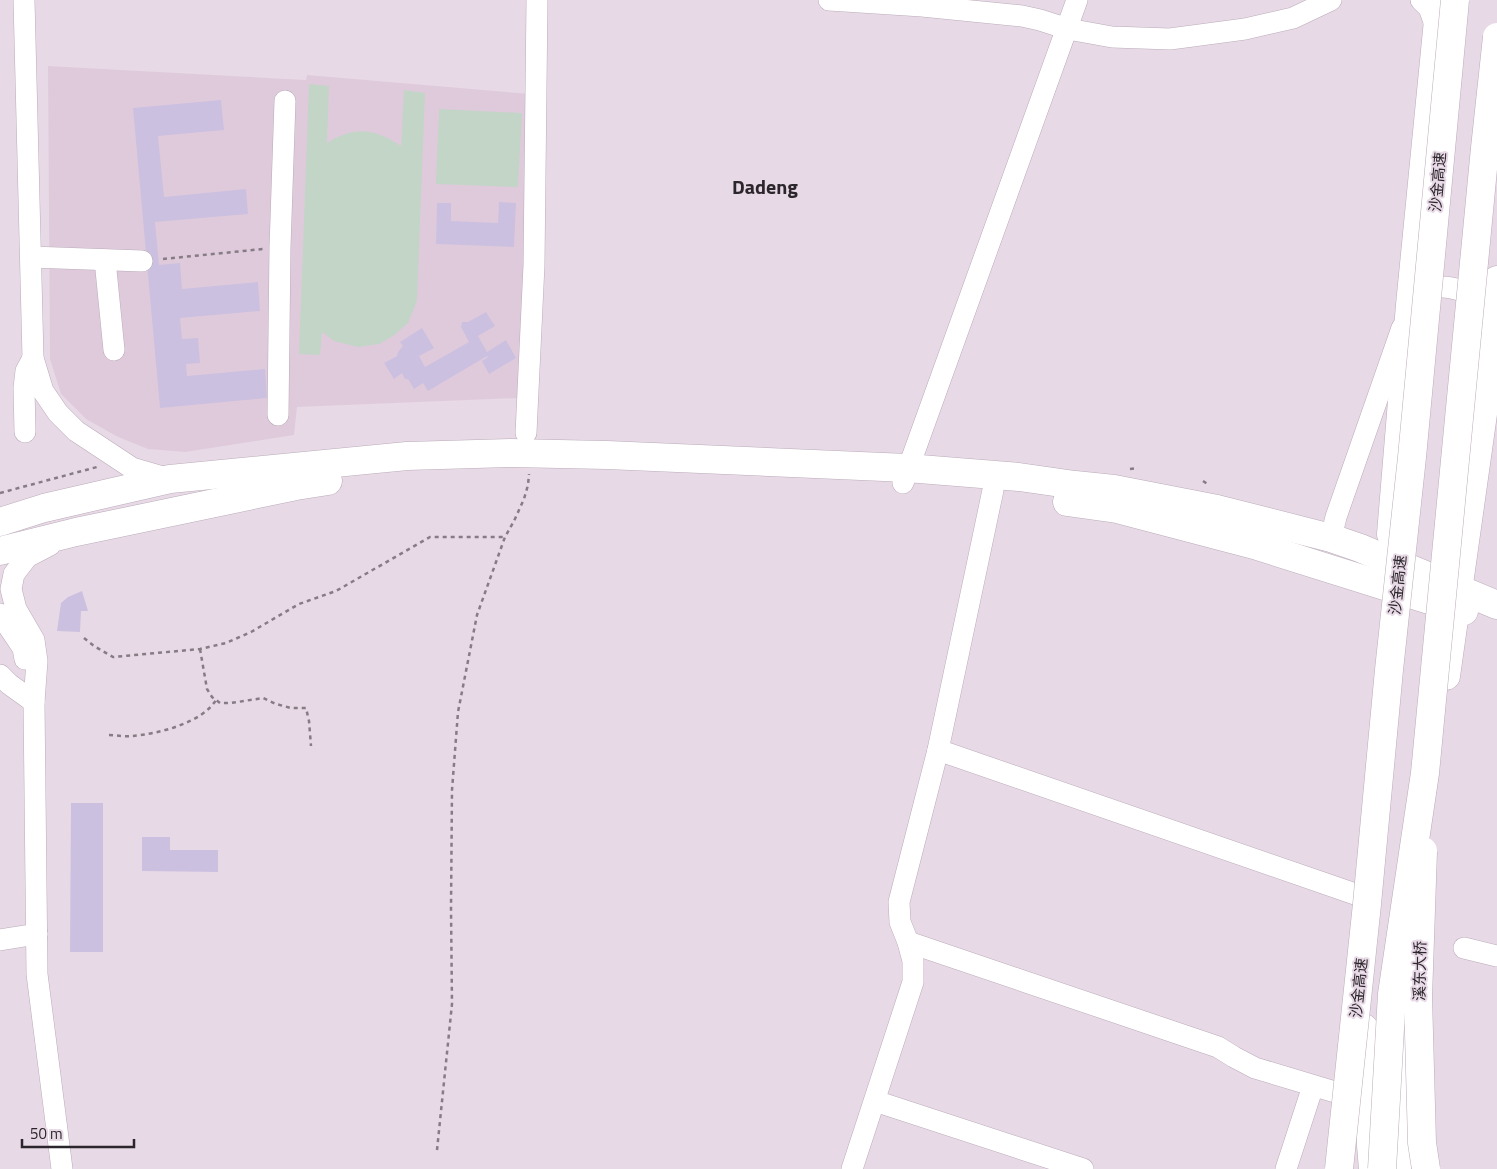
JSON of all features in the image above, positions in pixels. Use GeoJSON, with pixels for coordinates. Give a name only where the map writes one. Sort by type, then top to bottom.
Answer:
{"type":"FeatureCollection","features":[{"type":"Feature","properties":{"kind":"main road"},"geometry":{"type":"LineString","coordinates":[[1373,1169],[1364,1062],[1361,899],[1410,305],[1440,0]]}},
{"type":"Feature","properties":{"kind":"main road","name":"沙金高速"},"geometry":{"type":"LineString","coordinates":[[1339,1169],[1361,899],[1389,670],[1412,457],[1455,0]]}},
{"type":"Feature","properties":{"kind":"main road"},"geometry":{"type":"LineString","coordinates":[[1382,1169],[1392,994],[1425,773],[1484,148],[1497,37]]}},
{"type":"Feature","properties":{"kind":"main road"},"geometry":{"type":"LineString","coordinates":[[1396,1169],[1410,931],[1493,343],[1496,296]]}},
{"type":"Feature","properties":{"kind":"main road"},"geometry":{"type":"LineString","coordinates":[[0,522],[44,508],[170,479],[407,456],[511,453],[607,454],[905,475],[1117,509],[1254,545],[1386,586],[1497,605]]}},
{"type":"Feature","properties":{"kind":"main road"},"geometry":{"type":"LineString","coordinates":[[0,551],[76,532],[306,484],[403,472],[529,468],[783,477],[905,475],[1019,477],[1114,489],[1217,509],[1331,538],[1389,560],[1497,622]]}},
{"type":"Feature","properties":{"kind":"main road","name":"溪东大桥"},"geometry":{"type":"LineString","coordinates":[[1425,773],[1418,997],[1422,1144],[1426,1169]]}},
{"type":"Feature","properties":{"kind":"main road"},"geometry":{"type":"LineString","coordinates":[[1327,1169],[1324,1089],[1361,899]]}},
{"type":"Feature","properties":{"kind":"street"},"geometry":{"type":"LineString","coordinates":[[24,0],[33,358],[43,391],[76,432],[132,468],[170,479]]}},
{"type":"Feature","properties":{"kind":"street"},"geometry":{"type":"LineString","coordinates":[[526,432],[534,265],[537,0]]}},
{"type":"Feature","properties":{"kind":"street"},"geometry":{"type":"LineString","coordinates":[[829,0],[922,6],[1022,16],[1068,29],[1112,37],[1170,39],[1245,29],[1296,9],[1331,0]]}},
{"type":"Feature","properties":{"kind":"street"},"geometry":{"type":"LineString","coordinates":[[905,475],[1077,0]]}},
{"type":"Feature","properties":{"kind":"street"},"geometry":{"type":"LineString","coordinates":[[1421,0],[1429,8],[1437,31]]}},
{"type":"Feature","properties":{"kind":"street"},"geometry":{"type":"LineString","coordinates":[[278,415],[280,247],[285,102]]}},
{"type":"Feature","properties":{"kind":"street"},"geometry":{"type":"LineString","coordinates":[[31,257],[142,261]]}},
{"type":"Feature","properties":{"kind":"street"},"geometry":{"type":"LineString","coordinates":[[105,260],[114,350]]}},
{"type":"Feature","properties":{"kind":"street"},"geometry":{"type":"LineString","coordinates":[[1331,538],[1336,517],[1410,305],[1418,292],[1436,286],[1496,296]]}},
{"type":"Feature","properties":{"kind":"street"},"geometry":{"type":"LineString","coordinates":[[25,432],[24,388],[26,371],[33,358]]}},
{"type":"Feature","properties":{"kind":"street"},"geometry":{"type":"LineString","coordinates":[[852,1169],[913,982],[912,961],[908,942],[900,922],[899,902],[938,750],[993,490]]}},
{"type":"Feature","properties":{"kind":"street"},"geometry":{"type":"LineString","coordinates":[[62,1169],[37,974],[34,702],[37,661],[34,640],[16,609],[11,589],[14,574],[26,557],[76,532]]}},
{"type":"Feature","properties":{"kind":"street"},"geometry":{"type":"LineString","coordinates":[[0,614],[23,648],[34,702]]}},
{"type":"Feature","properties":{"kind":"street"},"geometry":{"type":"LineString","coordinates":[[0,675],[34,702]]}},
{"type":"Feature","properties":{"kind":"street"},"geometry":{"type":"LineString","coordinates":[[938,750],[1361,899]]}},
{"type":"Feature","properties":{"kind":"street"},"geometry":{"type":"LineString","coordinates":[[0,940],[37,934]]}},
{"type":"Feature","properties":{"kind":"street"},"geometry":{"type":"LineString","coordinates":[[908,942],[1218,1047],[1234,1058],[1255,1068],[1324,1089],[1286,1169]]}},
{"type":"Feature","properties":{"kind":"street"},"geometry":{"type":"LineString","coordinates":[[1464,948],[1497,956]]}},
{"type":"Feature","properties":{"kind":"street"},"geometry":{"type":"LineString","coordinates":[[875,1101],[1083,1169]]}},
{"type":"Feature","properties":{"kind":"path"},"geometry":{"type":"LineString","coordinates":[[162,258],[280,247]]}},
{"type":"Feature","properties":{"kind":"path"},"geometry":{"type":"LineString","coordinates":[[0,493],[98,467]]}},
{"type":"Feature","properties":{"kind":"path"},"geometry":{"type":"LineString","coordinates":[[437,1150],[452,1004],[450,910],[452,790],[458,712],[477,616],[505,537],[524,498],[528,485],[529,468]]}},
{"type":"Feature","properties":{"kind":"path"},"geometry":{"type":"LineString","coordinates":[[84,638],[113,658],[200,649],[226,643],[252,632],[299,604],[336,592],[430,536],[505,537]]}},
{"type":"Feature","properties":{"kind":"path"},"geometry":{"type":"LineString","coordinates":[[200,649],[207,689],[212,697],[220,703],[263,698],[291,708],[306,708],[311,746]]}},
{"type":"Feature","properties":{"kind":"path"},"geometry":{"type":"LineString","coordinates":[[109,734],[131,737],[158,732],[200,716],[211,708],[216,700]]}},
{"type":"Feature","properties":{"kind":"shaded area"},"geometry":{"type":"Polygon","coordinates":[[[48,66],[306,80],[307,75],[530,94],[519,398],[297,407],[294,435],[185,452],[148,449],[118,437],[86,419],[61,394],[50,359],[48,66]]]}},
{"type":"Feature","properties":{"kind":"green space"},"geometry":{"type":"Polygon","coordinates":[[[309,84],[329,86],[327,143],[346,134],[364,131],[382,136],[401,146],[404,90],[425,93],[417,301],[408,323],[393,336],[379,344],[358,347],[334,341],[322,332],[320,355],[299,354],[309,84]]]}},
{"type":"Feature","properties":{"kind":"green space"},"geometry":{"type":"Polygon","coordinates":[[[439,109],[522,113],[518,187],[436,184],[439,109]]]}},
{"type":"Feature","properties":{"kind":"building"},"geometry":{"type":"Polygon","coordinates":[[[221,100],[224,130],[158,136],[164,197],[246,189],[248,214],[155,222],[159,265],[180,263],[182,289],[258,282],[260,311],[180,318],[182,339],[198,338],[200,363],[186,364],[187,376],[265,369],[267,398],[160,408],[133,108],[221,100]]]}},
{"type":"Feature","properties":{"kind":"building"},"geometry":{"type":"Polygon","coordinates":[[[499,202],[516,203],[514,247],[436,244],[437,203],[451,203],[451,221],[498,223],[499,202]]]}},
{"type":"Feature","properties":{"kind":"building"},"geometry":{"type":"Polygon","coordinates":[[[486,312],[495,326],[478,336],[487,352],[506,340],[516,358],[489,374],[482,361],[487,356],[428,391],[423,383],[414,389],[402,373],[394,379],[384,363],[397,356],[403,346],[400,342],[422,328],[434,348],[419,356],[425,367],[469,342],[461,327],[462,322],[468,322],[486,312]]]}},
{"type":"Feature","properties":{"kind":"building"},"geometry":{"type":"Polygon","coordinates":[[[82,591],[88,611],[81,611],[80,632],[57,631],[61,603],[68,597],[82,591]]]}},
{"type":"Feature","properties":{"kind":"building"},"geometry":{"type":"Polygon","coordinates":[[[71,803],[103,803],[103,952],[70,952],[71,803]]]}},
{"type":"Feature","properties":{"kind":"building"},"geometry":{"type":"Polygon","coordinates":[[[142,837],[170,837],[170,850],[218,850],[218,872],[142,871],[142,837]]]}},
{"type":"Feature","properties":{"kind":"district","name":"Dadeng"},"geometry":{"type":"Point","coordinates":[765,187]}}]}
